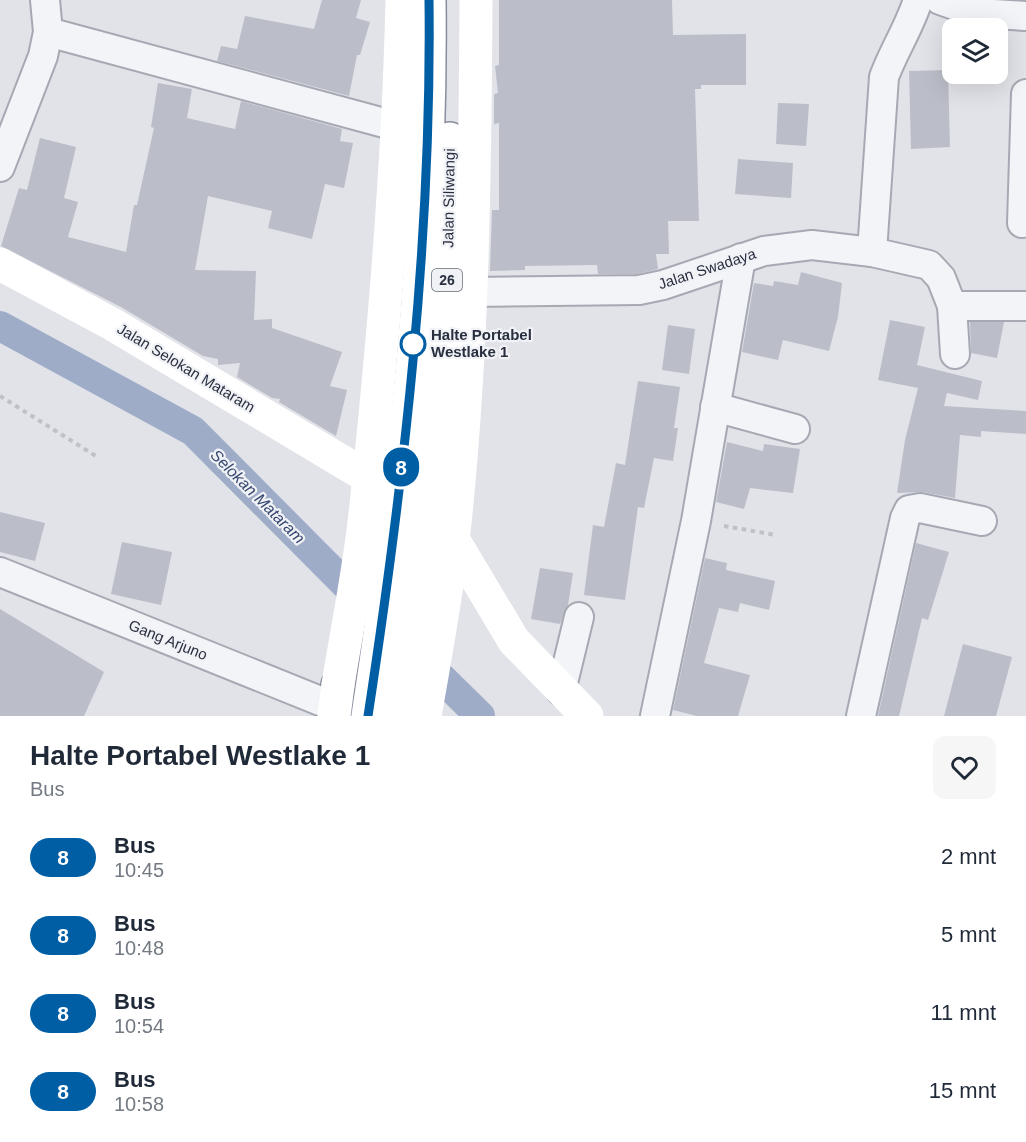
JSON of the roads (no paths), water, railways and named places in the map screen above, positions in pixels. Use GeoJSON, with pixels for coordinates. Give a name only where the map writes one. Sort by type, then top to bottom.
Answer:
{"type":"FeatureCollection","features":[{"type":"Feature","properties":{"kind":"main road"},"geometry":{"type":"LineString","coordinates":[[336,703],[365,515],[383,334],[399,127],[402,0]]}},
{"type":"Feature","properties":{"kind":"main road","name":"Jalan Siliwangi"},"geometry":{"type":"LineString","coordinates":[[368,716],[394,542],[426,185],[429,0]]}},
{"type":"Feature","properties":{"kind":"main road","name":"Jalan Siliwangi"},"geometry":{"type":"LineString","coordinates":[[399,716],[422,559],[445,351],[451,0]]}},
{"type":"Feature","properties":{"kind":"main road"},"geometry":{"type":"LineString","coordinates":[[425,716],[445,603],[453,539],[470,292],[476,0]]}},
{"type":"Feature","properties":{"kind":"main road","name":"Jalan Selokan Mataram"},"geometry":{"type":"LineString","coordinates":[[0,264],[112,324],[368,477]]}},
{"type":"Feature","properties":{"kind":"main road"},"geometry":{"type":"LineString","coordinates":[[453,539],[514,641],[587,716]]}},
{"type":"Feature","properties":{"kind":"street"},"geometry":{"type":"LineString","coordinates":[[0,167],[43,56],[48,32],[45,0]]}},
{"type":"Feature","properties":{"kind":"street"},"geometry":{"type":"LineString","coordinates":[[872,252],[884,77],[893,53],[910,24],[918,0]]}},
{"type":"Feature","properties":{"kind":"street"},"geometry":{"type":"LineString","coordinates":[[939,0],[977,13],[1026,16]]}},
{"type":"Feature","properties":{"kind":"street"},"geometry":{"type":"LineString","coordinates":[[48,32],[399,127]]}},
{"type":"Feature","properties":{"kind":"street"},"geometry":{"type":"LineString","coordinates":[[1022,222],[1026,94]]}},
{"type":"Feature","properties":{"kind":"street","name":"Jalan Swadaya"},"geometry":{"type":"LineString","coordinates":[[470,292],[639,290],[663,285],[764,250],[812,245],[872,252],[929,265],[941,278],[952,306],[955,354]]}},
{"type":"Feature","properties":{"kind":"street"},"geometry":{"type":"LineString","coordinates":[[654,716],[696,521],[741,258]]}},
{"type":"Feature","properties":{"kind":"street"},"geometry":{"type":"LineString","coordinates":[[952,306],[1026,306]]}},
{"type":"Feature","properties":{"kind":"street"},"geometry":{"type":"LineString","coordinates":[[715,407],[795,429]]}},
{"type":"Feature","properties":{"kind":"street"},"geometry":{"type":"LineString","coordinates":[[861,716],[905,518],[909,510],[920,508],[982,521]]}},
{"type":"Feature","properties":{"kind":"street","name":"Gang Arjuno"},"geometry":{"type":"LineString","coordinates":[[0,572],[336,703]]}},
{"type":"Feature","properties":{"kind":"street"},"geometry":{"type":"LineString","coordinates":[[561,691],[579,618]]}},
{"type":"Feature","properties":{"kind":"waterway","name":"Selokan Mataram"},"geometry":{"type":"LineString","coordinates":[[0,326],[193,431],[368,607]]}},
{"type":"Feature","properties":{"kind":"waterway","name":"Selokan Mataram"},"geometry":{"type":"LineString","coordinates":[[418,655],[480,716]]}},
{"type":"Feature","properties":{"kind":"place","name":"Halte Portabel Westlake 1"},"geometry":{"type":"Point","coordinates":[413,344]}}]}
